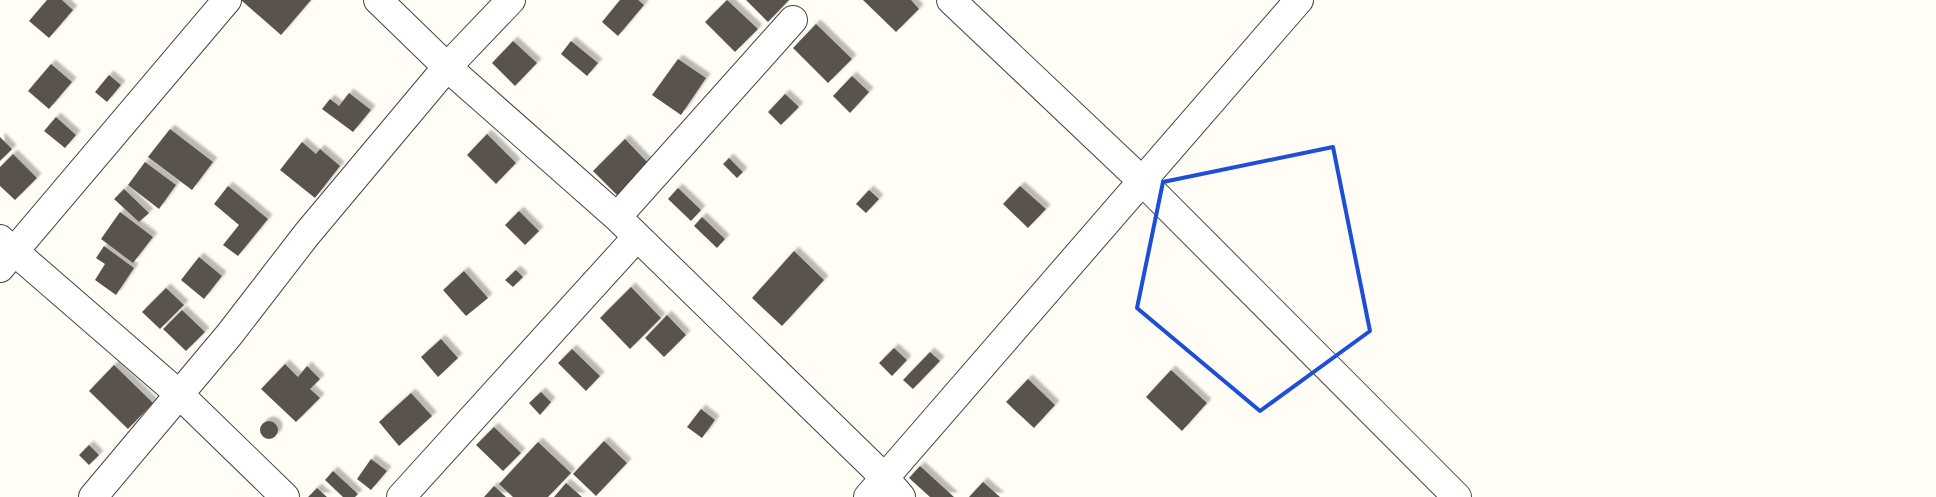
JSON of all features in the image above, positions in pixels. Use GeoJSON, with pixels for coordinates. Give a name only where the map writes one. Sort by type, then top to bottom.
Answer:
{"type":"FeatureCollection","features":[{"type":"Feature","properties":{"kind":"street"},"geometry":{"type":"LineString","coordinates":[[227,0],[4,253],[180,395],[285,497]]}},
{"type":"Feature","properties":{"kind":"street"},"geometry":{"type":"LineString","coordinates":[[378,0],[447,67],[637,237],[885,491],[1141,180],[1299,0]]}},
{"type":"Feature","properties":{"kind":"street"},"geometry":{"type":"LineString","coordinates":[[92,497],[230,335],[307,234],[447,67],[511,0]]}},
{"type":"Feature","properties":{"kind":"street"},"geometry":{"type":"LineString","coordinates":[[951,0],[1141,180],[1457,497]]}},
{"type":"Feature","properties":{"kind":"street"},"geometry":{"type":"LineString","coordinates":[[617,218],[794,20]]}},
{"type":"Feature","properties":{"kind":"street"},"geometry":{"type":"LineString","coordinates":[[401,497],[637,237]]}},
{"type":"Feature","properties":{"kind":"highlighted area"},"geometry":{"type":"Polygon","coordinates":[[[1333,147],[1370,331],[1260,411],[1137,308],[1163,182],[1333,147]]]}},
{"type":"Feature","properties":{"kind":"building"},"geometry":{"type":"Polygon","coordinates":[[[47,0],[62,0],[73,10],[49,38],[29,21],[47,0]]]}},
{"type":"Feature","properties":{"kind":"building"},"geometry":{"type":"Polygon","coordinates":[[[241,0],[311,0],[281,35],[241,0]]]}},
{"type":"Feature","properties":{"kind":"building"},"geometry":{"type":"Polygon","coordinates":[[[620,0],[638,0],[644,5],[618,36],[602,22],[620,0]]]}},
{"type":"Feature","properties":{"kind":"building"},"geometry":{"type":"Polygon","coordinates":[[[727,0],[758,29],[735,52],[705,22],[727,0]]]}},
{"type":"Feature","properties":{"kind":"building"},"geometry":{"type":"Polygon","coordinates":[[[746,0],[789,0],[768,22],[746,0]]]}},
{"type":"Feature","properties":{"kind":"building"},"geometry":{"type":"Polygon","coordinates":[[[863,0],[911,0],[919,9],[896,32],[863,0]]]}},
{"type":"Feature","properties":{"kind":"building"},"geometry":{"type":"Polygon","coordinates":[[[816,24],[852,59],[828,83],[793,48],[816,24]]]}},
{"type":"Feature","properties":{"kind":"building"},"geometry":{"type":"Polygon","coordinates":[[[513,41],[537,63],[515,86],[492,63],[513,41]]]}},
{"type":"Feature","properties":{"kind":"building"},"geometry":{"type":"Polygon","coordinates":[[[571,41],[598,63],[587,76],[561,54],[571,41]]]}},
{"type":"Feature","properties":{"kind":"building"},"geometry":{"type":"Polygon","coordinates":[[[678,59],[706,78],[681,115],[652,95],[678,59]]]}},
{"type":"Feature","properties":{"kind":"building"},"geometry":{"type":"Polygon","coordinates":[[[51,64],[72,82],[49,109],[28,91],[51,64]]]}},
{"type":"Feature","properties":{"kind":"building"},"geometry":{"type":"Polygon","coordinates":[[[109,75],[121,85],[107,102],[95,92],[109,75]]]}},
{"type":"Feature","properties":{"kind":"building"},"geometry":{"type":"Polygon","coordinates":[[[852,76],[869,92],[850,113],[833,96],[852,76]]]}},
{"type":"Feature","properties":{"kind":"building"},"geometry":{"type":"Polygon","coordinates":[[[349,93],[371,110],[353,132],[322,109],[330,99],[339,106],[349,93]]]}},
{"type":"Feature","properties":{"kind":"building"},"geometry":{"type":"Polygon","coordinates":[[[785,94],[799,107],[781,125],[768,112],[785,94]]]}},
{"type":"Feature","properties":{"kind":"building"},"geometry":{"type":"Polygon","coordinates":[[[56,117],[76,135],[65,148],[44,131],[56,117]]]}},
{"type":"Feature","properties":{"kind":"building"},"geometry":{"type":"Polygon","coordinates":[[[170,129],[213,162],[192,190],[148,157],[170,129]]]}},
{"type":"Feature","properties":{"kind":"building"},"geometry":{"type":"Polygon","coordinates":[[[487,134],[516,163],[496,184],[467,155],[487,134]]]}},
{"type":"Feature","properties":{"kind":"building"},"geometry":{"type":"Polygon","coordinates":[[[0,137],[12,149],[0,161],[0,137]]]}},
{"type":"Feature","properties":{"kind":"building"},"geometry":{"type":"Polygon","coordinates":[[[625,139],[648,163],[617,195],[593,171],[625,139]]]}},
{"type":"Feature","properties":{"kind":"building"},"geometry":{"type":"Polygon","coordinates":[[[302,142],[316,154],[320,149],[340,166],[315,198],[280,170],[302,142]]]}},
{"type":"Feature","properties":{"kind":"building"},"geometry":{"type":"Polygon","coordinates":[[[13,154],[37,178],[15,200],[0,186],[0,167],[13,154]]]}},
{"type":"Feature","properties":{"kind":"building"},"geometry":{"type":"Polygon","coordinates":[[[729,158],[743,172],[737,178],[723,164],[729,158]]]}},
{"type":"Feature","properties":{"kind":"building"},"geometry":{"type":"Polygon","coordinates":[[[145,162],[176,185],[159,209],[128,185],[145,162]]]}},
{"type":"Feature","properties":{"kind":"building"},"geometry":{"type":"Polygon","coordinates":[[[228,186],[268,219],[238,256],[223,245],[239,225],[214,204],[228,186]]]}},
{"type":"Feature","properties":{"kind":"building"},"geometry":{"type":"Polygon","coordinates":[[[1020,186],[1046,209],[1028,228],[1003,204],[1020,186]]]}},
{"type":"Feature","properties":{"kind":"building"},"geometry":{"type":"Polygon","coordinates":[[[678,188],[701,210],[691,221],[668,199],[678,188]]]}},
{"type":"Feature","properties":{"kind":"building"},"geometry":{"type":"Polygon","coordinates":[[[124,189],[149,213],[139,222],[114,199],[124,189]]]}},
{"type":"Feature","properties":{"kind":"building"},"geometry":{"type":"Polygon","coordinates":[[[869,190],[879,199],[866,213],[856,204],[869,190]]]}},
{"type":"Feature","properties":{"kind":"building"},"geometry":{"type":"Polygon","coordinates":[[[519,211],[539,231],[525,245],[505,225],[519,211]]]}},
{"type":"Feature","properties":{"kind":"building"},"geometry":{"type":"Polygon","coordinates":[[[120,212],[153,237],[133,263],[101,239],[120,212]]]}},
{"type":"Feature","properties":{"kind":"building"},"geometry":{"type":"Polygon","coordinates":[[[702,217],[725,239],[717,248],[694,226],[702,217]]]}},
{"type":"Feature","properties":{"kind":"building"},"geometry":{"type":"Polygon","coordinates":[[[104,246],[134,268],[116,295],[95,280],[105,264],[96,258],[104,246]]]}},
{"type":"Feature","properties":{"kind":"building"},"geometry":{"type":"Polygon","coordinates":[[[794,251],[824,280],[782,326],[752,298],[794,251]]]}},
{"type":"Feature","properties":{"kind":"building"},"geometry":{"type":"Polygon","coordinates":[[[199,257],[222,276],[204,299],[181,280],[199,257]]]}},
{"type":"Feature","properties":{"kind":"building"},"geometry":{"type":"Polygon","coordinates":[[[516,270],[523,277],[513,287],[505,280],[516,270]]]}},
{"type":"Feature","properties":{"kind":"building"},"geometry":{"type":"Polygon","coordinates":[[[464,271],[488,298],[466,316],[443,290],[464,271]]]}},
{"type":"Feature","properties":{"kind":"building"},"geometry":{"type":"Polygon","coordinates":[[[631,287],[661,318],[630,349],[600,318],[631,287]]]}},
{"type":"Feature","properties":{"kind":"building"},"geometry":{"type":"Polygon","coordinates":[[[166,288],[184,305],[160,329],[142,312],[166,288]]]}},
{"type":"Feature","properties":{"kind":"building"},"geometry":{"type":"Polygon","coordinates":[[[182,310],[205,332],[186,351],[163,329],[182,310]]]}},
{"type":"Feature","properties":{"kind":"building"},"geometry":{"type":"Polygon","coordinates":[[[667,315],[686,335],[664,357],[645,338],[667,315]]]}},
{"type":"Feature","properties":{"kind":"building"},"geometry":{"type":"Polygon","coordinates":[[[441,339],[458,358],[438,377],[421,357],[441,339]]]}},
{"type":"Feature","properties":{"kind":"building"},"geometry":{"type":"Polygon","coordinates":[[[894,348],[907,360],[892,376],[879,363],[894,348]]]}},
{"type":"Feature","properties":{"kind":"building"},"geometry":{"type":"Polygon","coordinates":[[[572,349],[600,376],[586,391],[558,363],[572,349]]]}},
{"type":"Feature","properties":{"kind":"building"},"geometry":{"type":"Polygon","coordinates":[[[930,352],[940,361],[913,389],[903,380],[930,352]]]}},
{"type":"Feature","properties":{"kind":"building"},"geometry":{"type":"Polygon","coordinates":[[[285,364],[298,377],[307,366],[320,379],[310,389],[320,398],[296,422],[261,389],[285,364]]]}},
{"type":"Feature","properties":{"kind":"building"},"geometry":{"type":"Polygon","coordinates":[[[114,365],[153,403],[128,429],[89,391],[114,365]]]}},
{"type":"Feature","properties":{"kind":"building"},"geometry":{"type":"Polygon","coordinates":[[[1171,370],[1207,403],[1182,431],[1146,397],[1171,370]]]}},
{"type":"Feature","properties":{"kind":"building"},"geometry":{"type":"Polygon","coordinates":[[[1028,379],[1055,405],[1034,428],[1006,402],[1028,379]]]}},
{"type":"Feature","properties":{"kind":"building"},"geometry":{"type":"Polygon","coordinates":[[[541,392],[551,402],[540,415],[529,403],[541,392]]]}},
{"type":"Feature","properties":{"kind":"building"},"geometry":{"type":"Polygon","coordinates":[[[411,393],[432,416],[399,446],[379,422],[411,393]]]}},
{"type":"Feature","properties":{"kind":"building"},"geometry":{"type":"Polygon","coordinates":[[[701,409],[715,420],[702,438],[687,427],[701,409]]]}},
{"type":"Feature","properties":{"kind":"building"},"geometry":{"type":"Polygon","coordinates":[[[265,421],[273,421],[278,426],[276,437],[265,439],[260,434],[260,426],[265,421]]]}},
{"type":"Feature","properties":{"kind":"building"},"geometry":{"type":"Polygon","coordinates":[[[494,427],[521,453],[503,471],[476,445],[494,427]]]}},
{"type":"Feature","properties":{"kind":"building"},"geometry":{"type":"Polygon","coordinates":[[[604,441],[627,463],[596,496],[573,474],[604,441]]]}},
{"type":"Feature","properties":{"kind":"building"},"geometry":{"type":"Polygon","coordinates":[[[538,442],[571,473],[548,497],[513,497],[499,484],[538,442]]]}},
{"type":"Feature","properties":{"kind":"building"},"geometry":{"type":"Polygon","coordinates":[[[89,445],[99,455],[89,465],[79,455],[89,445]]]}},
{"type":"Feature","properties":{"kind":"building"},"geometry":{"type":"Polygon","coordinates":[[[371,459],[387,471],[371,490],[357,479],[371,459]]]}},
{"type":"Feature","properties":{"kind":"building"},"geometry":{"type":"Polygon","coordinates":[[[920,466],[954,497],[930,497],[909,478],[920,466]]]}},
{"type":"Feature","properties":{"kind":"building"},"geometry":{"type":"Polygon","coordinates":[[[333,471],[358,494],[355,497],[343,497],[325,480],[333,471]]]}},
{"type":"Feature","properties":{"kind":"building"},"geometry":{"type":"Polygon","coordinates":[[[983,482],[1000,497],[969,497],[983,482]]]}},
{"type":"Feature","properties":{"kind":"building"},"geometry":{"type":"Polygon","coordinates":[[[566,483],[582,497],[554,497],[566,483]]]}},
{"type":"Feature","properties":{"kind":"building"},"geometry":{"type":"Polygon","coordinates":[[[494,486],[506,497],[484,497],[494,486]]]}},
{"type":"Feature","properties":{"kind":"building"},"geometry":{"type":"Polygon","coordinates":[[[317,488],[327,497],[308,497],[317,488]]]}}]}
